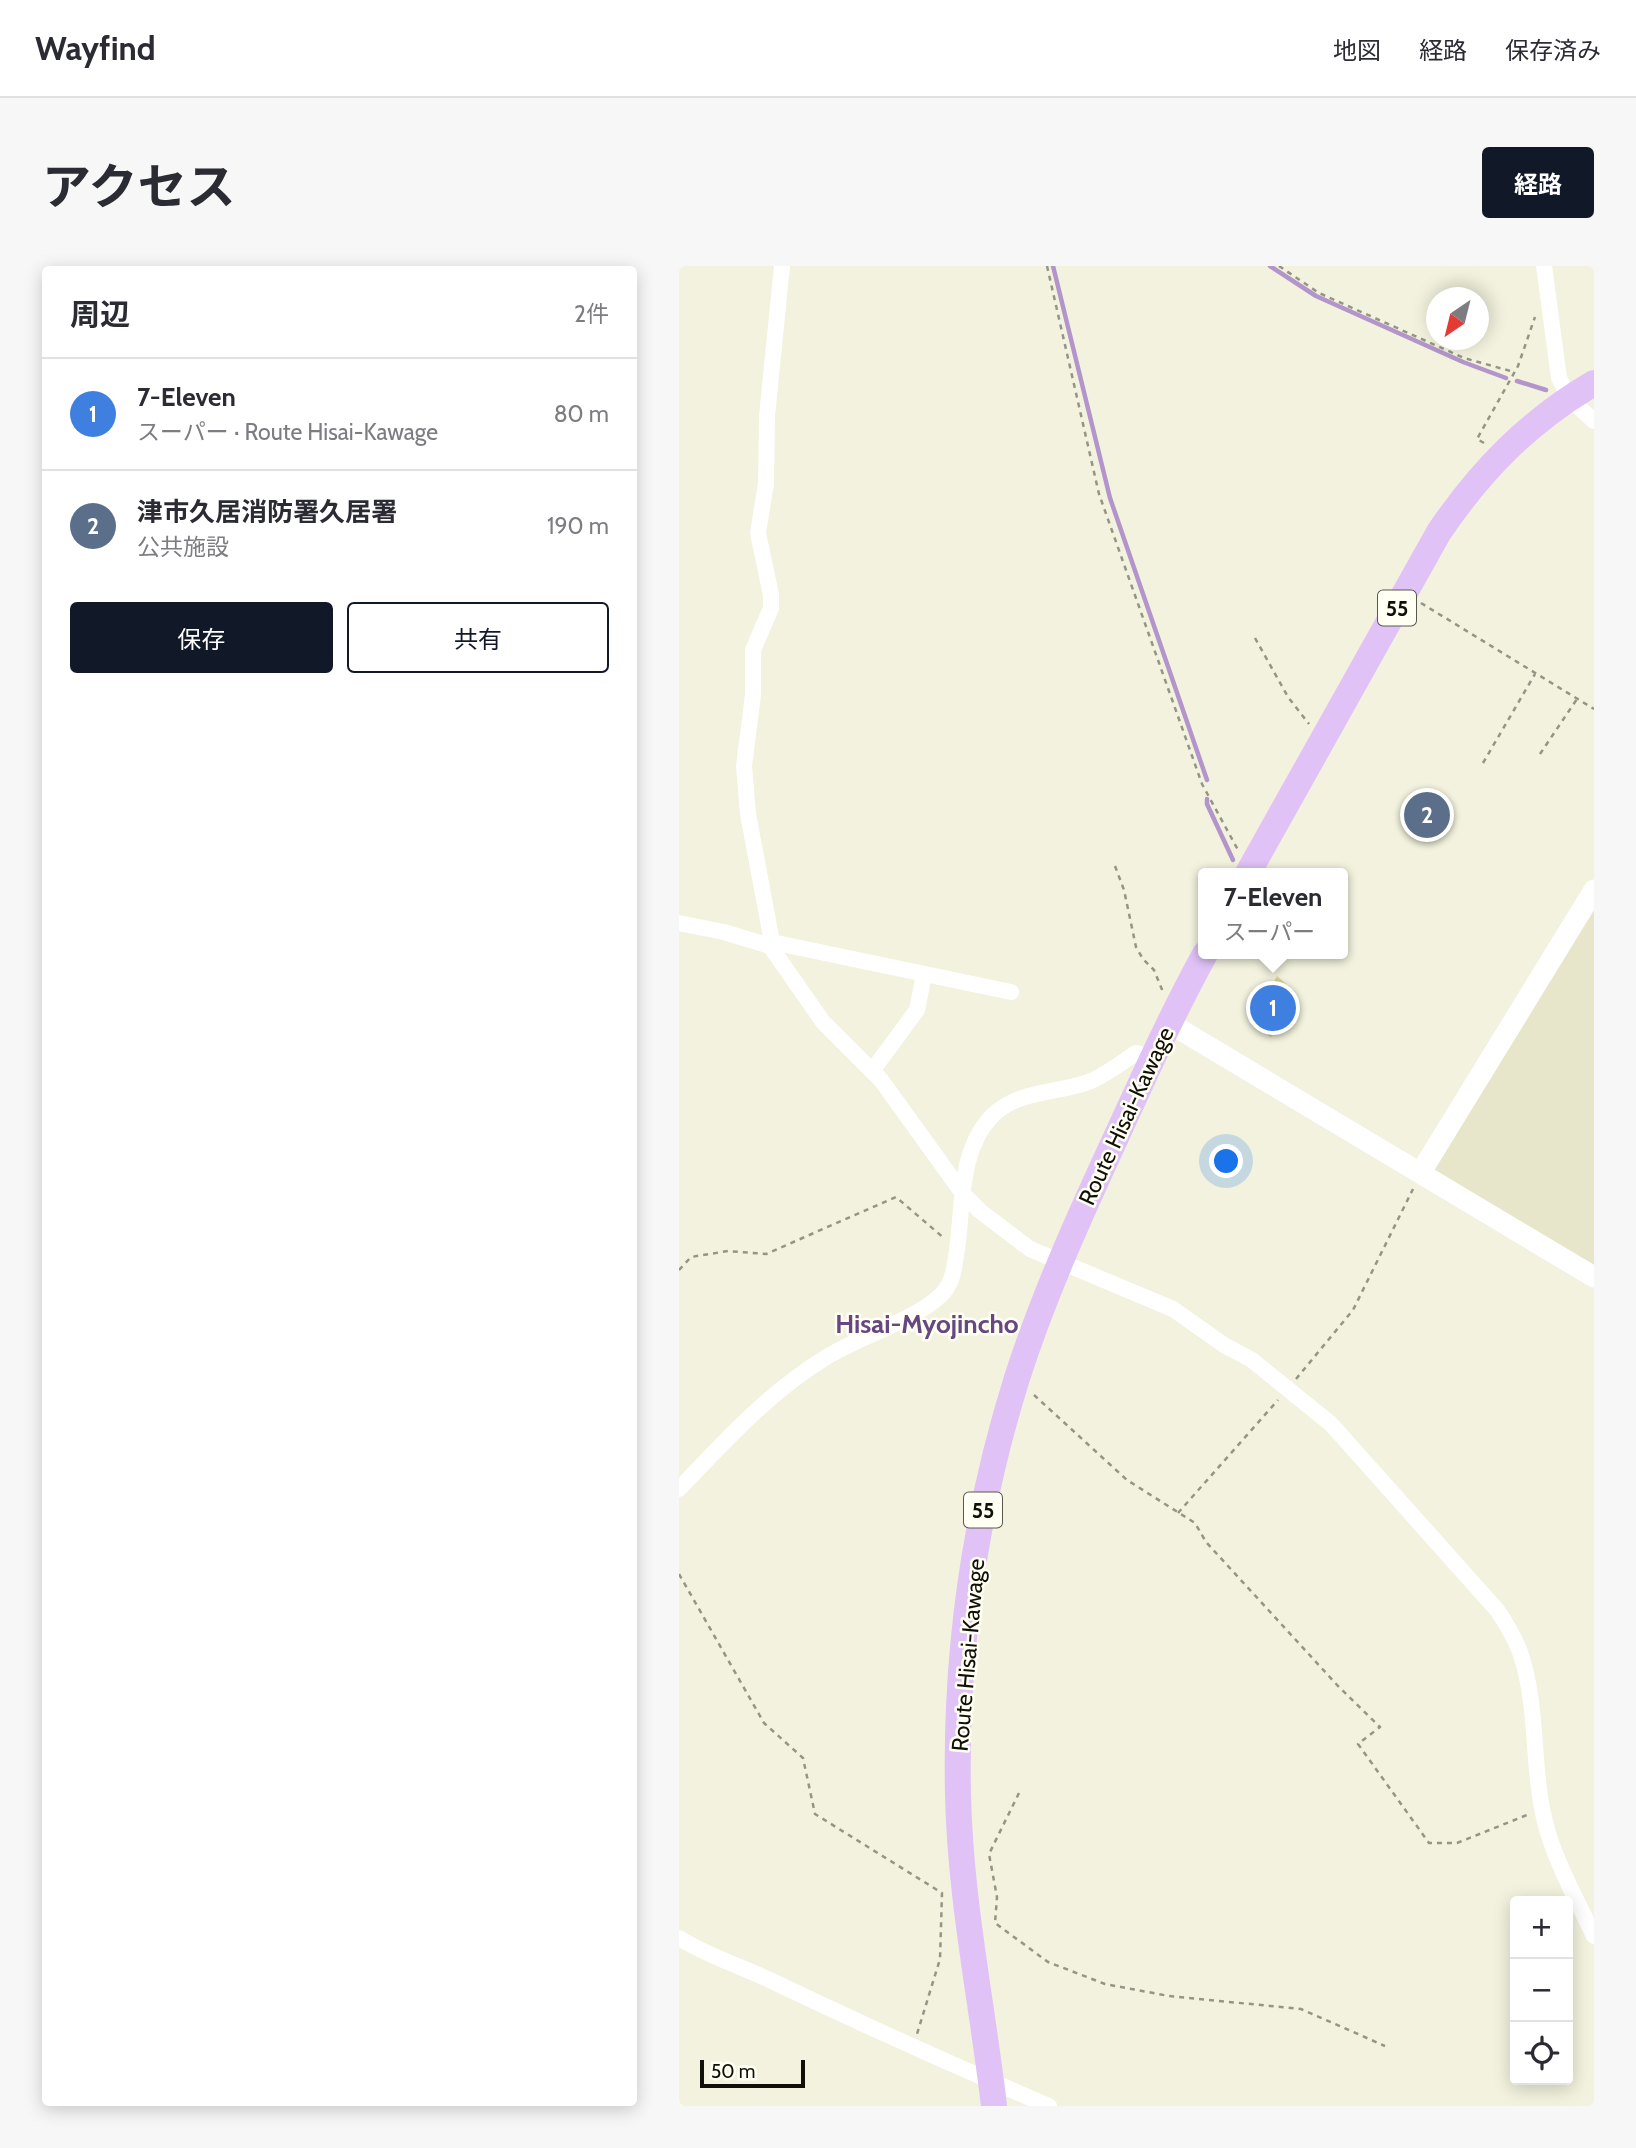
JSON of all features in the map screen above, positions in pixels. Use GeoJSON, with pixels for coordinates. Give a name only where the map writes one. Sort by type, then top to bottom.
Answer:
{"type":"FeatureCollection","features":[{"type":"Feature","properties":{"kind":"main road","name":"55"},"geometry":{"type":"LineString","coordinates":[[1251,868],[1439,532],[1458,503],[1503,452],[1532,426],[1594,383]]}},
{"type":"Feature","properties":{"kind":"main road","name":"Route Hisai-Kawage"},"geometry":{"type":"LineString","coordinates":[[993,2094],[961,1860],[958,1795],[959,1704],[968,1601],[983,1511],[1017,1377],[1060,1260],[1172,1016],[1202,959]]}},
{"type":"Feature","properties":{"kind":"street"},"geometry":{"type":"LineString","coordinates":[[782,266],[767,416],[766,483],[758,533],[771,595],[771,608],[753,650],[753,695],[744,766],[748,814],[771,944],[823,1022],[872,1071],[964,1195],[980,1211],[1030,1249],[1173,1309],[1224,1345],[1252,1360],[1331,1424],[1497,1610],[1511,1631],[1520,1654],[1533,1713],[1548,1833],[1594,1936]]}},
{"type":"Feature","properties":{"kind":"street"},"geometry":{"type":"LineString","coordinates":[[1544,266],[1559,378],[1570,399],[1594,421]]}},
{"type":"Feature","properties":{"kind":"street"},"geometry":{"type":"LineString","coordinates":[[1421,1172],[1594,890]]}},
{"type":"Feature","properties":{"kind":"street"},"geometry":{"type":"LineString","coordinates":[[679,923],[1011,992]]}},
{"type":"Feature","properties":{"kind":"street"},"geometry":{"type":"LineString","coordinates":[[872,1071],[917,1010],[924,974]]}},
{"type":"Feature","properties":{"kind":"street"},"geometry":{"type":"LineString","coordinates":[[1172,1016],[1594,1277]]}},
{"type":"Feature","properties":{"kind":"street"},"geometry":{"type":"LineString","coordinates":[[679,1489],[761,1405],[793,1378],[828,1356],[916,1312],[939,1297],[953,1277],[964,1195],[964,1174],[973,1145],[989,1118],[1005,1105],[1037,1093],[1091,1081],[1136,1052],[1153,1057]]}},
{"type":"Feature","properties":{"kind":"street"},"geometry":{"type":"LineString","coordinates":[[679,1938],[913,2047],[993,2094],[1049,2106]]}},
{"type":"Feature","properties":{"kind":"path"},"geometry":{"type":"LineString","coordinates":[[1047,266],[1099,494],[1202,784],[1247,868]]}},
{"type":"Feature","properties":{"kind":"path"},"geometry":{"type":"LineString","coordinates":[[1279,266],[1319,293],[1464,358],[1514,373]]}},
{"type":"Feature","properties":{"kind":"path"},"geometry":{"type":"LineString","coordinates":[[1503,452],[1477,439],[1514,373],[1546,285]]}},
{"type":"Feature","properties":{"kind":"path"},"geometry":{"type":"LineString","coordinates":[[1405,593],[1594,709]]}},
{"type":"Feature","properties":{"kind":"path"},"geometry":{"type":"LineString","coordinates":[[1255,638],[1288,696],[1321,742]]}},
{"type":"Feature","properties":{"kind":"path"},"geometry":{"type":"LineString","coordinates":[[1483,763],[1535,674]]}},
{"type":"Feature","properties":{"kind":"path"},"geometry":{"type":"LineString","coordinates":[[1540,754],[1577,699]]}},
{"type":"Feature","properties":{"kind":"path"},"geometry":{"type":"LineString","coordinates":[[1115,866],[1124,890],[1136,947],[1153,970],[1172,1016]]}},
{"type":"Feature","properties":{"kind":"path"},"geometry":{"type":"LineString","coordinates":[[1178,1513],[1287,1390],[1353,1310],[1421,1172]]}},
{"type":"Feature","properties":{"kind":"path"},"geometry":{"type":"LineString","coordinates":[[679,1270],[691,1257],[728,1251],[766,1254],[896,1197],[957,1251]]}},
{"type":"Feature","properties":{"kind":"path"},"geometry":{"type":"LineString","coordinates":[[1017,1377],[1127,1480],[1195,1523],[1206,1542],[1338,1686],[1380,1727],[1358,1744],[1429,1843],[1457,1843],[1543,1808]]}},
{"type":"Feature","properties":{"kind":"path"},"geometry":{"type":"LineString","coordinates":[[679,1574],[764,1723],[803,1758],[815,1814],[942,1893],[940,1959],[913,2047]]}},
{"type":"Feature","properties":{"kind":"path"},"geometry":{"type":"LineString","coordinates":[[1019,1793],[989,1854],[997,1897],[995,1923],[1048,1962],[1105,1984],[1156,1994],[1301,2009],[1385,2046]]}},
{"type":"Feature","properties":{"kind":"shaded area"},"geometry":{"type":"Polygon","coordinates":[[[1594,890],[1594,1277],[1421,1172],[1594,890]]]}},
{"type":"Feature","properties":{"kind":"building"},"geometry":{"type":"Polygon","coordinates":[[[1277,976],[1295,992],[1271,1037],[1251,1024],[1277,976]]]}},
{"type":"Feature","properties":{"kind":"waterway"},"geometry":{"type":"LineString","coordinates":[[1053,266],[1110,498],[1207,780]]}},
{"type":"Feature","properties":{"kind":"waterway"},"geometry":{"type":"LineString","coordinates":[[1270,266],[1316,296],[1463,362],[1506,378]]}},
{"type":"Feature","properties":{"kind":"waterway"},"geometry":{"type":"LineString","coordinates":[[1517,381],[1546,390]]}},
{"type":"Feature","properties":{"kind":"waterway"},"geometry":{"type":"LineString","coordinates":[[1207,799],[1233,860]]}},
{"type":"Feature","properties":{"kind":"place","name":"津市久居消防署久居署"},"geometry":{"type":"Point","coordinates":[1427,815]}},
{"type":"Feature","properties":{"kind":"place","name":"7-Eleven"},"geometry":{"type":"Point","coordinates":[1273,1008]}},
{"type":"Feature","properties":{"kind":"district","name":"Hisai-Myojincho"},"geometry":{"type":"Point","coordinates":[927,1324]}}]}
